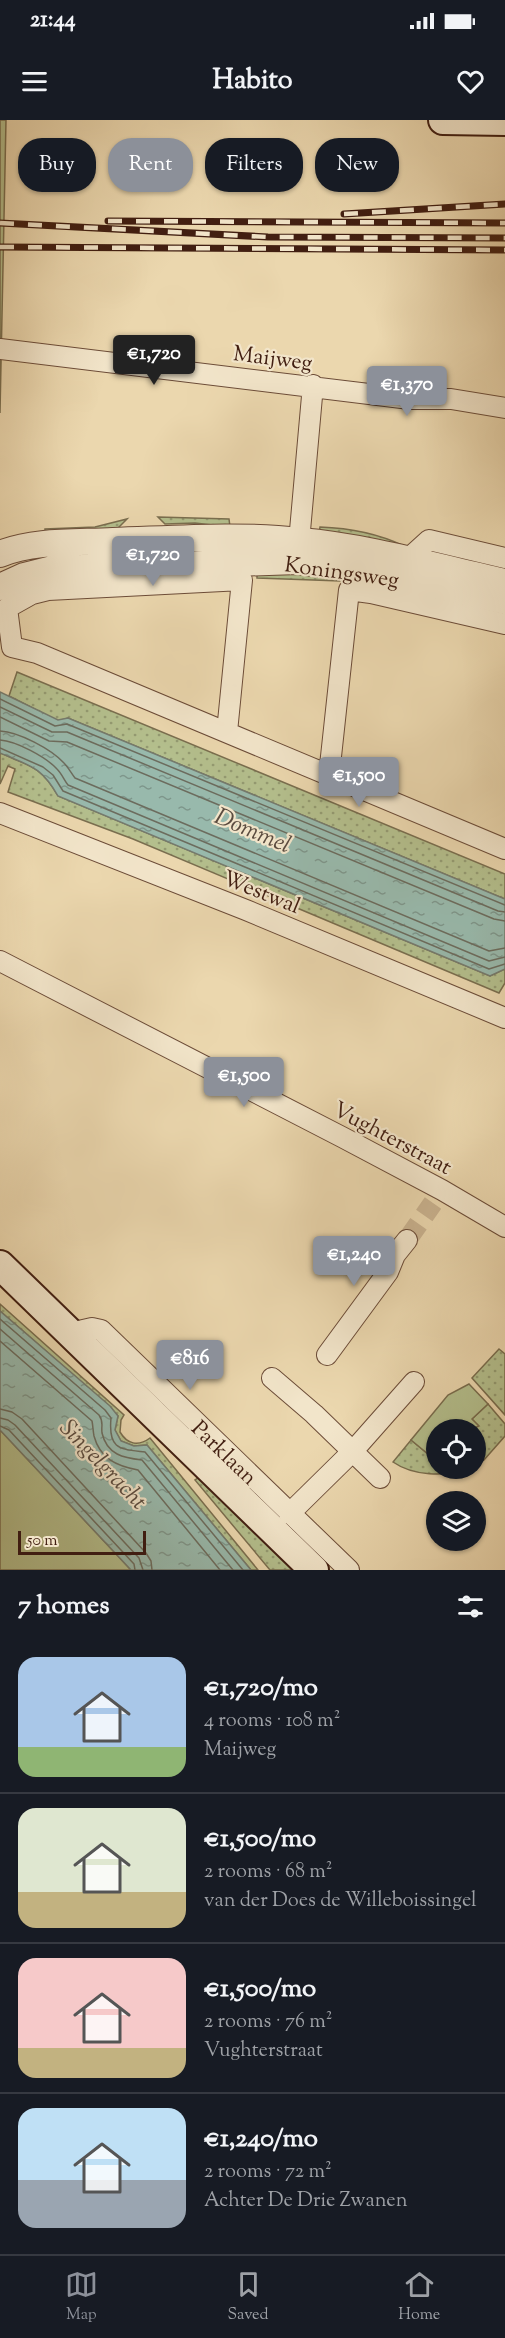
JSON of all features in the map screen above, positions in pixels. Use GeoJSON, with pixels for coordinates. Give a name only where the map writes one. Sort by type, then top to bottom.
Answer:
{"type":"FeatureCollection","features":[{"type":"Feature","properties":{"kind":"main road"},"geometry":{"type":"LineString","coordinates":[[443,120],[505,121]]}},
{"type":"Feature","properties":{"kind":"main road","name":"Parklaan"},"geometry":{"type":"LineString","coordinates":[[0,1265],[314,1570]]}},
{"type":"Feature","properties":{"kind":"street","name":"Maijweg"},"geometry":{"type":"LineString","coordinates":[[0,349],[313,385],[410,399],[451,399],[505,408]]}},
{"type":"Feature","properties":{"kind":"street"},"geometry":{"type":"LineString","coordinates":[[298,551],[313,385]]}},
{"type":"Feature","properties":{"kind":"street","name":"Koningsweg"},"geometry":{"type":"LineString","coordinates":[[0,554],[18,548],[61,544],[209,537],[298,551],[406,560],[505,582]]}},
{"type":"Feature","properties":{"kind":"street","name":"Koningsweg"},"geometry":{"type":"LineString","coordinates":[[406,560],[429,540],[505,558]]}},
{"type":"Feature","properties":{"kind":"street","name":"Koningsweg"},"geometry":{"type":"LineString","coordinates":[[3,597],[24,576],[52,569],[298,551],[361,569],[505,601]]}},
{"type":"Feature","properties":{"kind":"street"},"geometry":{"type":"LineString","coordinates":[[227,732],[242,580],[48,590],[3,597],[12,647],[37,653],[505,849]]}},
{"type":"Feature","properties":{"kind":"street","name":"Koningsweg"},"geometry":{"type":"LineString","coordinates":[[329,775],[349,590],[505,624]]}},
{"type":"Feature","properties":{"kind":"street","name":"Westwal"},"geometry":{"type":"LineString","coordinates":[[0,813],[120,859],[505,1018]]}},
{"type":"Feature","properties":{"kind":"street","name":"Vughterstraat"},"geometry":{"type":"LineString","coordinates":[[0,961],[437,1197],[505,1227]]}},
{"type":"Feature","properties":{"kind":"street"},"geometry":{"type":"LineString","coordinates":[[327,1355],[388,1272],[395,1255],[407,1240]]}},
{"type":"Feature","properties":{"kind":"street","name":"Parklaan"},"geometry":{"type":"LineString","coordinates":[[70,1333],[92,1328],[101,1330],[349,1570]]}},
{"type":"Feature","properties":{"kind":"street"},"geometry":{"type":"LineString","coordinates":[[272,1378],[314,1414],[380,1478]]}},
{"type":"Feature","properties":{"kind":"street"},"geometry":{"type":"LineString","coordinates":[[289,1514],[353,1451],[414,1382]]}},
{"type":"Feature","properties":{"kind":"green space"},"geometry":{"type":"Polygon","coordinates":[[[0,120],[6,120],[0,413],[0,120]]]}},
{"type":"Feature","properties":{"kind":"green space"},"geometry":{"type":"Polygon","coordinates":[[[158,517],[229,519],[230,527],[195,523],[165,524],[158,517]]]}},
{"type":"Feature","properties":{"kind":"green space"},"geometry":{"type":"Polygon","coordinates":[[[127,519],[118,528],[45,532],[45,529],[95,527],[127,519]]]}},
{"type":"Feature","properties":{"kind":"green space"},"geometry":{"type":"Polygon","coordinates":[[[320,527],[363,532],[404,546],[319,534],[320,527]]]}},
{"type":"Feature","properties":{"kind":"green space"},"geometry":{"type":"Polygon","coordinates":[[[257,568],[369,582],[257,578],[257,568]]]}},
{"type":"Feature","properties":{"kind":"green space"},"geometry":{"type":"Polygon","coordinates":[[[17,672],[505,874],[505,899],[68,718],[58,721],[9,696],[17,672]]]}},
{"type":"Feature","properties":{"kind":"green space"},"geometry":{"type":"Polygon","coordinates":[[[0,753],[34,768],[46,778],[58,796],[490,976],[505,969],[505,983],[499,993],[133,839],[8,792],[15,769],[8,766],[0,784],[0,753]]]}},
{"type":"Feature","properties":{"kind":"green space"},"geometry":{"type":"Polygon","coordinates":[[[0,1304],[124,1415],[120,1432],[129,1442],[141,1443],[150,1438],[258,1570],[251,1570],[147,1445],[134,1446],[121,1441],[115,1430],[118,1416],[0,1311],[0,1304]]]}},
{"type":"Feature","properties":{"kind":"green space"},"geometry":{"type":"Polygon","coordinates":[[[499,1349],[505,1354],[505,1415],[472,1378],[499,1349]]]}},
{"type":"Feature","properties":{"kind":"green space"},"geometry":{"type":"Polygon","coordinates":[[[469,1384],[488,1404],[472,1419],[428,1419],[448,1395],[469,1384]]]}},
{"type":"Feature","properties":{"kind":"green space"},"geometry":{"type":"Polygon","coordinates":[[[488,1404],[505,1424],[505,1436],[486,1458],[486,1419],[472,1419],[488,1404]]]}},
{"type":"Feature","properties":{"kind":"green space"},"geometry":{"type":"Polygon","coordinates":[[[426,1422],[426,1452],[411,1440],[426,1422]]]}},
{"type":"Feature","properties":{"kind":"green space"},"geometry":{"type":"Polygon","coordinates":[[[0,1430],[131,1570],[0,1570],[0,1430]]]}},
{"type":"Feature","properties":{"kind":"green space"},"geometry":{"type":"Polygon","coordinates":[[[411,1440],[426,1452],[426,1473],[401,1467],[393,1462],[411,1440]]]}},
{"type":"Feature","properties":{"kind":"green space"},"geometry":{"type":"Polygon","coordinates":[[[201,1476],[297,1570],[270,1570],[195,1480],[201,1476]]]}},
{"type":"Feature","properties":{"kind":"water","name":"Dommel"},"geometry":{"type":"Polygon","coordinates":[[[0,692],[58,720],[68,718],[505,899],[505,969],[490,976],[58,796],[46,778],[34,768],[0,753],[0,692]]]}},
{"type":"Feature","properties":{"kind":"water","name":"Singelgracht"},"geometry":{"type":"Polygon","coordinates":[[[0,1311],[110,1406],[118,1416],[115,1430],[121,1441],[134,1446],[147,1445],[251,1570],[131,1570],[0,1430],[0,1311]]]}},
{"type":"Feature","properties":{"kind":"tunnel"},"geometry":{"type":"LineString","coordinates":[[407,1240],[433,1203]]}},
{"type":"Feature","properties":{"kind":"railway"},"geometry":{"type":"LineString","coordinates":[[344,214],[505,204]]}},
{"type":"Feature","properties":{"kind":"railway"},"geometry":{"type":"LineString","coordinates":[[108,221],[505,223]]}},
{"type":"Feature","properties":{"kind":"railway"},"geometry":{"type":"LineString","coordinates":[[0,223],[268,237],[505,238]]}},
{"type":"Feature","properties":{"kind":"railway"},"geometry":{"type":"LineString","coordinates":[[0,247],[505,250]]}}]}
